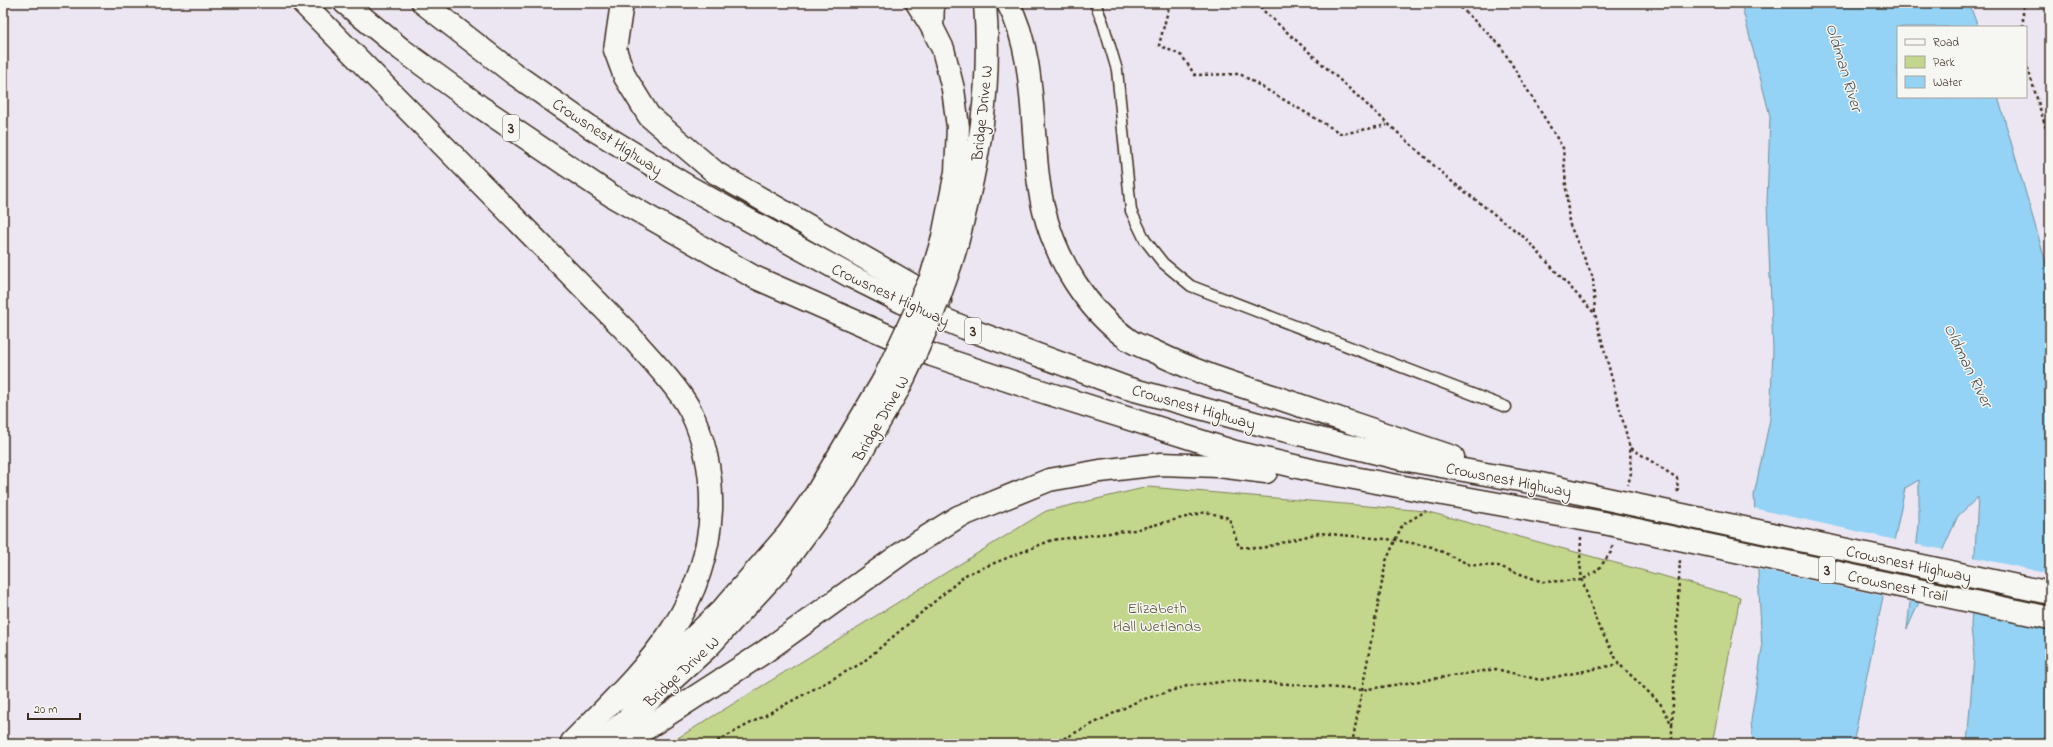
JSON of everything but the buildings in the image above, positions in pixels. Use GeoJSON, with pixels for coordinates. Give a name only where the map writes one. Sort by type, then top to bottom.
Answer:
{"type":"FeatureCollection","features":[{"type":"Feature","properties":{"kind":"main road"},"geometry":{"type":"LineString","coordinates":[[302,3],[625,330],[661,372],[689,409],[705,446],[712,483],[710,527],[704,561],[691,596],[672,631],[644,669],[571,743]]}},
{"type":"Feature","properties":{"kind":"main road","name":"Crowsnest Highway"},"geometry":{"type":"LineString","coordinates":[[345,3],[401,49],[479,106],[612,196],[754,277],[932,355],[1031,388],[1242,453],[1314,471],[1610,530]]}},
{"type":"Feature","properties":{"kind":"main road","name":"Crowsnest Highway"},"geometry":{"type":"LineString","coordinates":[[423,3],[513,74],[593,128],[687,186],[845,273],[902,302],[965,328],[1127,388],[1266,426],[1402,459],[1536,483],[2050,592]]}},
{"type":"Feature","properties":{"kind":"main road"},"geometry":{"type":"LineString","coordinates":[[622,3],[615,50],[625,77],[649,116],[716,173],[893,275],[954,308],[1183,403]]}},
{"type":"Feature","properties":{"kind":"main road","name":"Bridge Drive W"},"geometry":{"type":"LineString","coordinates":[[571,743],[672,658],[700,632],[722,610],[788,534],[891,384],[930,323],[947,279],[956,172],[958,126],[953,89],[943,49],[932,27],[917,3]]}},
{"type":"Feature","properties":{"kind":"main road"},"geometry":{"type":"LineString","coordinates":[[932,27],[934,3]]}},
{"type":"Feature","properties":{"kind":"main road","name":"Bridge Drive W"},"geometry":{"type":"LineString","coordinates":[[950,240],[975,173],[981,141],[987,84],[988,36],[985,3]]}},
{"type":"Feature","properties":{"kind":"main road"},"geometry":{"type":"LineString","coordinates":[[1008,3],[1014,14],[1024,52],[1031,96],[1038,178],[1044,211],[1055,246],[1073,281],[1098,313],[1130,340],[1207,375],[1536,483]]}},
{"type":"Feature","properties":{"kind":"main road","name":"Bridge Drive W"},"geometry":{"type":"LineString","coordinates":[[598,744],[708,647],[779,570],[844,482],[891,384]]}},
{"type":"Feature","properties":{"kind":"main road"},"geometry":{"type":"LineString","coordinates":[[622,744],[763,653],[909,548],[958,517],[1049,480],[1161,464],[1219,466],[1610,530]]}},
{"type":"Feature","properties":{"kind":"main road","name":"Crowsnest Trail"},"geometry":{"type":"LineString","coordinates":[[1610,530],[2050,618]]}},
{"type":"Feature","properties":{"kind":"lane"},"geometry":{"type":"LineString","coordinates":[[1095,3],[1103,23],[1117,70],[1131,211],[1144,240],[1164,263],[1191,286],[1506,406]]}},
{"type":"Feature","properties":{"kind":"path"},"geometry":{"type":"LineString","coordinates":[[1170,3],[1159,45],[1182,56],[1195,75],[1240,74],[1342,134],[1387,125]]}},
{"type":"Feature","properties":{"kind":"path"},"geometry":{"type":"LineString","coordinates":[[1255,3],[1387,125],[1450,180],[1526,238],[1595,314]]}},
{"type":"Feature","properties":{"kind":"path"},"geometry":{"type":"LineString","coordinates":[[1456,3],[1500,45],[1534,104],[1563,148],[1569,223],[1593,278],[1595,314],[1630,448],[1631,473],[1628,488]]}},
{"type":"Feature","properties":{"kind":"path"},"geometry":{"type":"LineString","coordinates":[[2023,3],[2023,26]]}},
{"type":"Feature","properties":{"kind":"path"},"geometry":{"type":"LineString","coordinates":[[2027,65],[2050,142]]}},
{"type":"Feature","properties":{"kind":"path"},"geometry":{"type":"LineString","coordinates":[[1630,448],[1677,478],[1678,501]]}},
{"type":"Feature","properties":{"kind":"path"},"geometry":{"type":"LineString","coordinates":[[1352,744],[1386,561],[1402,525],[1425,511],[1432,511]]}},
{"type":"Feature","properties":{"kind":"path"},"geometry":{"type":"LineString","coordinates":[[712,744],[862,663],[967,574],[1052,540],[1134,530],[1206,512],[1229,518],[1239,547],[1262,548],[1319,533],[1396,540],[1432,547],[1470,565],[1498,566],[1543,582],[1582,580],[1598,570],[1611,552],[1610,530]]}},
{"type":"Feature","properties":{"kind":"path"},"geometry":{"type":"LineString","coordinates":[[1581,535],[1580,563],[1582,580],[1598,625],[1618,664],[1660,703],[1672,725]]}},
{"type":"Feature","properties":{"kind":"path"},"geometry":{"type":"LineString","coordinates":[[1672,744],[1680,577],[1679,554]]}},
{"type":"Feature","properties":{"kind":"path"},"geometry":{"type":"LineString","coordinates":[[1053,744],[1138,701],[1187,686],[1238,680],[1362,690],[1496,669],[1540,680],[1618,664]]}},
{"type":"Feature","properties":{"kind":"green space","name":"Elizabeth Hall Wetlands"},"geometry":{"type":"Polygon","coordinates":[[[1148,487],[1425,511],[1740,597],[1712,744],[668,744],[1046,511],[1148,487]]]}},
{"type":"Feature","properties":{"kind":"water","name":"Oldman River"},"geometry":{"type":"Polygon","coordinates":[[[1741,3],[1969,3],[1978,26],[1897,26],[1897,98],[1998,98],[2050,277],[2050,744],[1967,744],[1974,657],[1971,627],[1978,497],[1958,516],[1907,629],[1919,524],[1919,480],[1905,488],[1853,744],[1753,744],[1751,721],[1762,649],[1754,495],[1770,419],[1773,350],[1767,203],[1770,116],[1741,3]]]}},
{"type":"Feature","properties":{"kind":"pier"},"geometry":{"type":"Polygon","coordinates":[[[1753,508],[1896,540],[1884,596],[1756,569],[1753,508]]]}},
{"type":"Feature","properties":{"kind":"pier"},"geometry":{"type":"Polygon","coordinates":[[[1914,544],[1945,550],[1921,603],[1908,601],[1914,544]]]}},
{"type":"Feature","properties":{"kind":"pier"},"geometry":{"type":"Polygon","coordinates":[[[1973,557],[2050,574],[2050,630],[1969,613],[1973,557]]]}}]}
